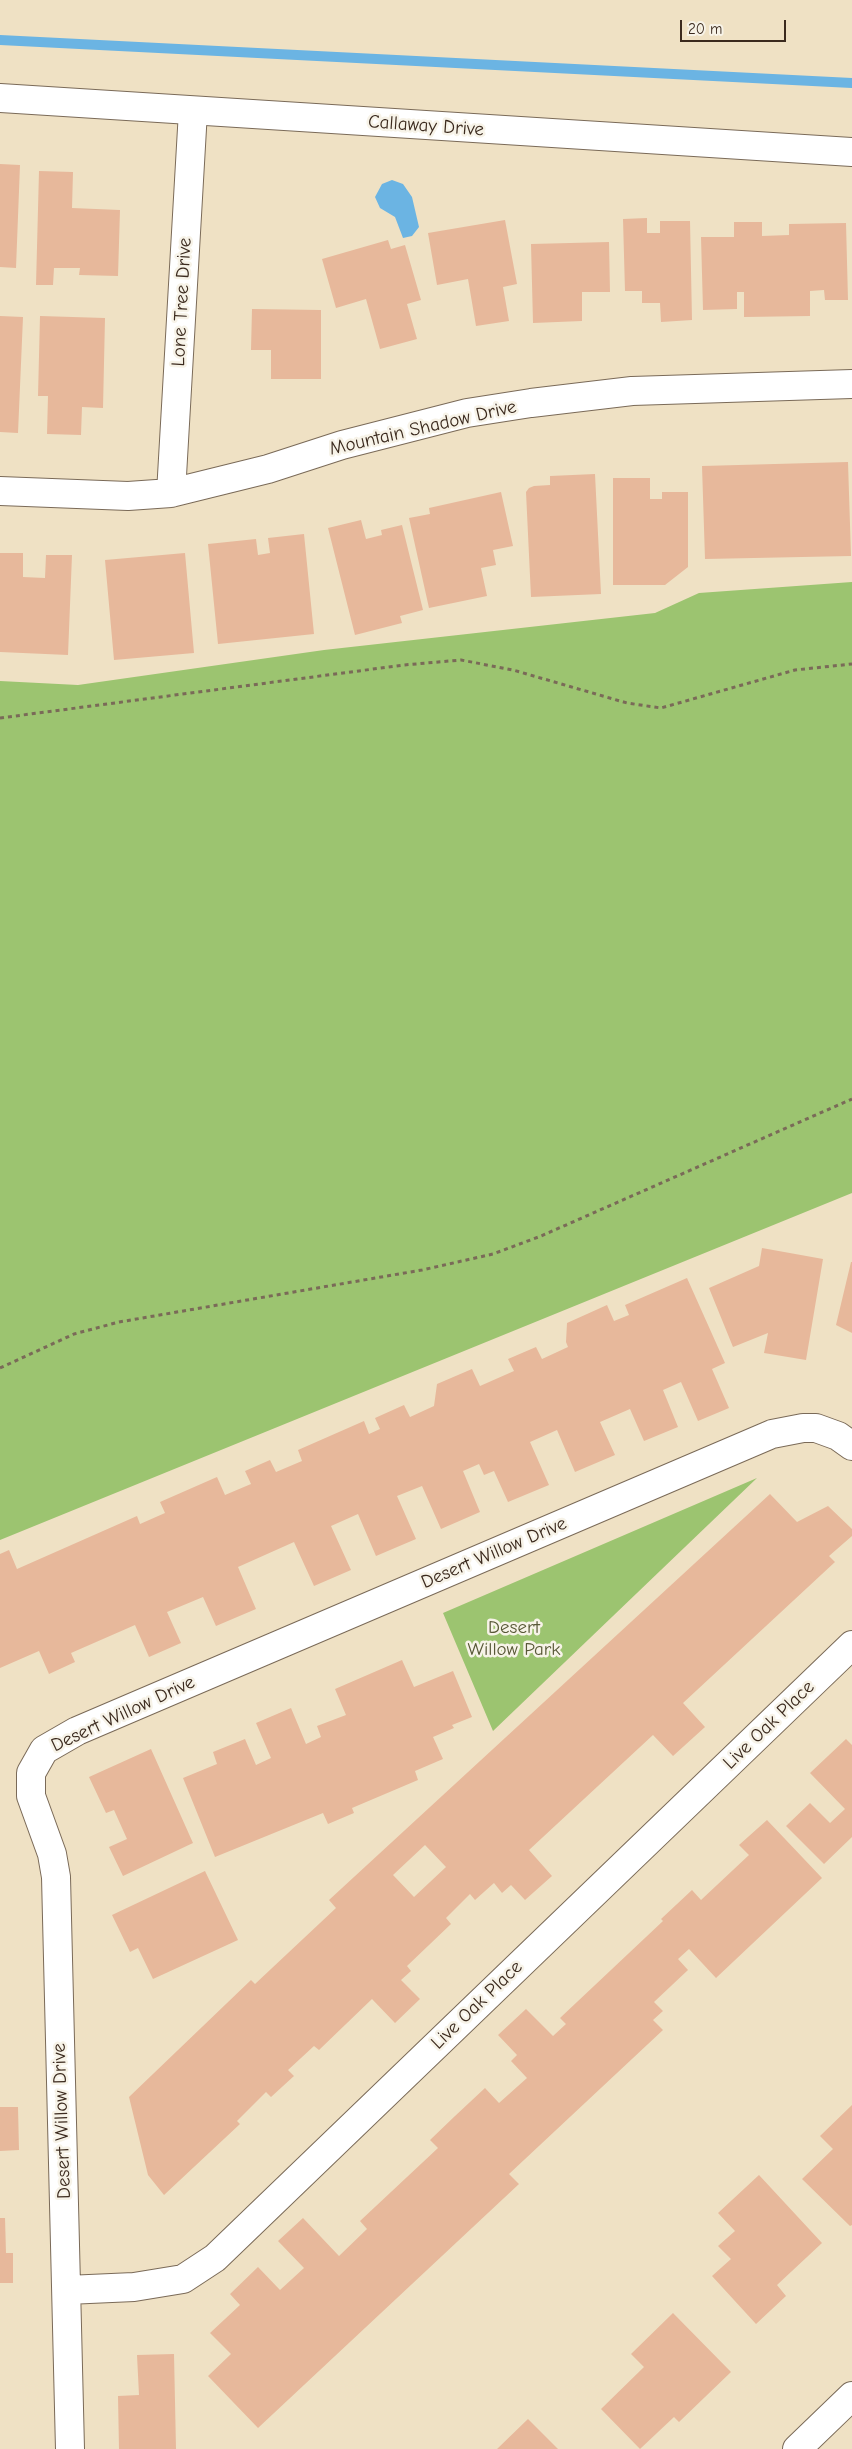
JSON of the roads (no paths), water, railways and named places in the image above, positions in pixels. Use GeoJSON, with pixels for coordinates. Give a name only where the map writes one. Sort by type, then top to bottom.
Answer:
{"type":"FeatureCollection","features":[{"type":"Feature","properties":{"kind":"street","name":"Callaway Drive"},"geometry":{"type":"LineString","coordinates":[[0,98],[852,152]]}},
{"type":"Feature","properties":{"kind":"street","name":"Lone Tree Drive"},"geometry":{"type":"LineString","coordinates":[[171,493],[193,111]]}},
{"type":"Feature","properties":{"kind":"street","name":"Mountain Shadow Drive"},"geometry":{"type":"LineString","coordinates":[[0,491],[128,496],[171,493],[268,470],[342,445],[468,413],[531,403],[632,392],[852,384]]}},
{"type":"Feature","properties":{"kind":"street","name":"Desert Willow Drive"},"geometry":{"type":"LineString","coordinates":[[70,2449],[56,1877],[52,1854],[31,1796],[31,1773],[44,1750],[77,1731],[772,1434],[816,1428],[838,1436],[852,1446]]}},
{"type":"Feature","properties":{"kind":"street","name":"Live Oak Place"},"geometry":{"type":"LineString","coordinates":[[67,2290],[134,2288],[183,2279],[215,2258],[852,1645]]}},
{"type":"Feature","properties":{"kind":"street"},"geometry":{"type":"LineString","coordinates":[[797,2449],[852,2396]]}},
{"type":"Feature","properties":{"kind":"water"},"geometry":{"type":"Polygon","coordinates":[[[392,180],[403,184],[412,197],[419,227],[412,236],[403,238],[395,217],[380,208],[375,197],[382,184],[392,180]]]}},
{"type":"Feature","properties":{"kind":"waterway"},"geometry":{"type":"LineString","coordinates":[[0,40],[852,83]]}},
{"type":"Feature","properties":{"kind":"park label","name":"Desert Willow Park"},"geometry":{"type":"Point","coordinates":[514,1639]}}]}
